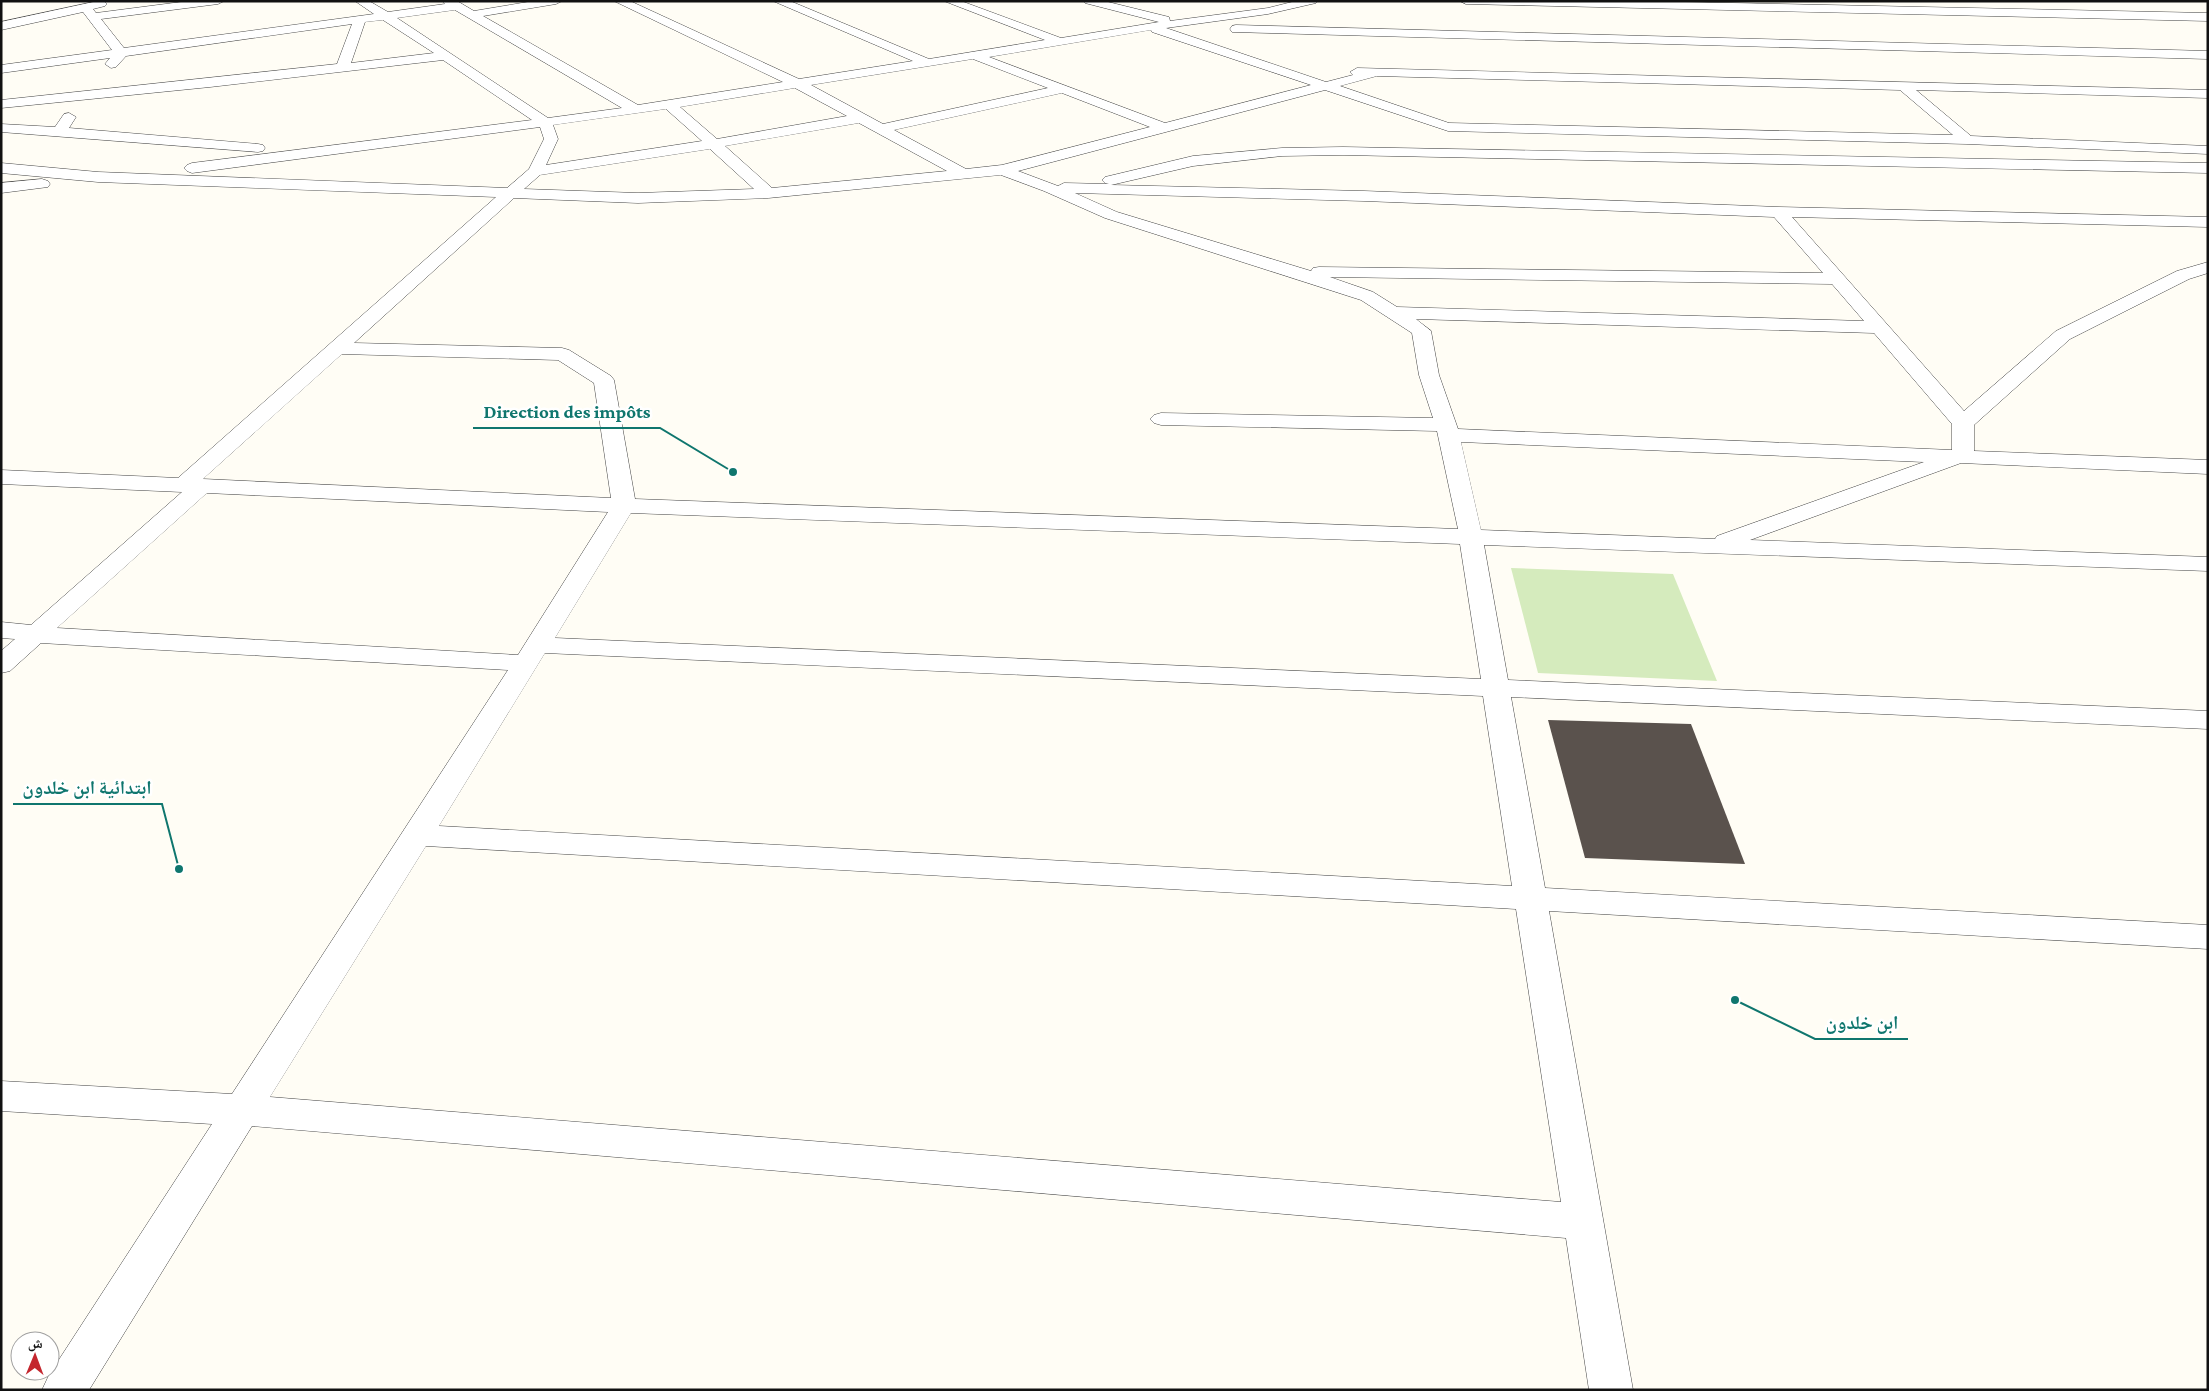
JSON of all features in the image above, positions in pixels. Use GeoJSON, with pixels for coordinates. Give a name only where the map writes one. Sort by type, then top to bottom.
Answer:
{"type":"FeatureCollection","features":[{"type":"Feature","properties":{"kind":"street"},"geometry":{"type":"LineString","coordinates":[[1,26],[120,1]]}},
{"type":"Feature","properties":{"kind":"street"},"geometry":{"type":"LineString","coordinates":[[93,17],[218,1]]}},
{"type":"Feature","properties":{"kind":"street"},"geometry":{"type":"LineString","coordinates":[[1,665],[193,486],[337,348],[535,171],[551,139],[545,122],[361,1]]}},
{"type":"Feature","properties":{"kind":"street"},"geometry":{"type":"LineString","coordinates":[[471,15],[556,1]]}},
{"type":"Feature","properties":{"kind":"street"},"geometry":{"type":"LineString","coordinates":[[620,1],[798,84],[964,174]]}},
{"type":"Feature","properties":{"kind":"street"},"geometry":{"type":"LineString","coordinates":[[779,1],[928,63]]}},
{"type":"Feature","properties":{"kind":"street"},"geometry":{"type":"LineString","coordinates":[[950,1],[1061,41]]}},
{"type":"Feature","properties":{"kind":"street"},"geometry":{"type":"LineString","coordinates":[[1089,1],[1172,21]]}},
{"type":"Feature","properties":{"kind":"street"},"geometry":{"type":"LineString","coordinates":[[1,188],[105,178],[636,110],[1150,27],[1268,12],[1312,1]]}},
{"type":"Feature","properties":{"kind":"street"},"geometry":{"type":"LineString","coordinates":[[1466,1],[1537,7],[1787,5],[2208,17]]}},
{"type":"Feature","properties":{"kind":"street"},"geometry":{"type":"LineString","coordinates":[[2090,1],[2136,30]]}},
{"type":"Feature","properties":{"kind":"street"},"geometry":{"type":"LineString","coordinates":[[1,69],[206,41],[283,34],[452,4],[636,110]]}},
{"type":"Feature","properties":{"kind":"street"},"geometry":{"type":"LineString","coordinates":[[1787,5],[1820,44]]}},
{"type":"Feature","properties":{"kind":"street"},"geometry":{"type":"LineString","coordinates":[[85,7],[121,52]]}},
{"type":"Feature","properties":{"kind":"street"},"geometry":{"type":"LineString","coordinates":[[1150,27],[1196,12],[1202,7]]}},
{"type":"Feature","properties":{"kind":"street"},"geometry":{"type":"LineString","coordinates":[[343,67],[360,19]]}},
{"type":"Feature","properties":{"kind":"street"},"geometry":{"type":"LineString","coordinates":[[1150,27],[1551,33],[1708,41],[2208,55]]}},
{"type":"Feature","properties":{"kind":"street"},"geometry":{"type":"LineString","coordinates":[[1150,27],[1448,127],[1967,140],[2208,150]]}},
{"type":"Feature","properties":{"kind":"street"},"geometry":{"type":"LineString","coordinates":[[2152,40],[2200,68]]}},
{"type":"Feature","properties":{"kind":"street"},"geometry":{"type":"LineString","coordinates":[[198,56],[206,41]]}},
{"type":"Feature","properties":{"kind":"street"},"geometry":{"type":"LineString","coordinates":[[1708,41],[1720,54]]}},
{"type":"Feature","properties":{"kind":"street"},"geometry":{"type":"LineString","coordinates":[[59,132],[83,96],[121,52]]}},
{"type":"Feature","properties":{"kind":"street"},"geometry":{"type":"LineString","coordinates":[[975,55],[1165,128]]}},
{"type":"Feature","properties":{"kind":"street"},"geometry":{"type":"LineString","coordinates":[[1,104],[184,86],[271,71],[343,67],[444,56]]}},
{"type":"Feature","properties":{"kind":"street"},"geometry":{"type":"LineString","coordinates":[[26,77],[38,64]]}},
{"type":"Feature","properties":{"kind":"street"},"geometry":{"type":"LineString","coordinates":[[1731,68],[1743,82]]}},
{"type":"Feature","properties":{"kind":"street"},"geometry":{"type":"LineString","coordinates":[[1276,70],[2208,94]]}},
{"type":"Feature","properties":{"kind":"street"},"geometry":{"type":"LineString","coordinates":[[184,86],[191,71]]}},
{"type":"Feature","properties":{"kind":"street"},"geometry":{"type":"LineString","coordinates":[[1,168],[105,178],[510,194],[638,198],[768,192],[1002,170],[1376,73]]}},
{"type":"Feature","properties":{"kind":"street"},"geometry":{"type":"LineString","coordinates":[[1903,86],[1967,140]]}},
{"type":"Feature","properties":{"kind":"street"},"geometry":{"type":"LineString","coordinates":[[881,129],[1063,89]]}},
{"type":"Feature","properties":{"kind":"street"},"geometry":{"type":"LineString","coordinates":[[1,104],[14,91]]}},
{"type":"Feature","properties":{"kind":"street"},"geometry":{"type":"LineString","coordinates":[[669,104],[768,192]]}},
{"type":"Feature","properties":{"kind":"street"},"geometry":{"type":"LineString","coordinates":[[535,171],[713,144],[861,118]]}},
{"type":"Feature","properties":{"kind":"street"},"geometry":{"type":"LineString","coordinates":[[1,128],[304,153]]}},
{"type":"Feature","properties":{"kind":"street"},"geometry":{"type":"LineString","coordinates":[[1062,188],[1193,161],[1299,152],[2208,168]]}},
{"type":"Feature","properties":{"kind":"street"},"geometry":{"type":"LineString","coordinates":[[1002,170],[1062,188],[1111,215],[1367,296],[1421,331],[1429,375],[1446,430],[1470,537],[1611,1390]]}},
{"type":"Feature","properties":{"kind":"street"},"geometry":{"type":"LineString","coordinates":[[1062,188],[1364,196],[1779,212],[2208,222]]}},
{"type":"Feature","properties":{"kind":"street"},"geometry":{"type":"LineString","coordinates":[[1779,212],[1962,423],[1963,455]]}},
{"type":"Feature","properties":{"kind":"street"},"geometry":{"type":"LineString","coordinates":[[1962,423],[2063,335],[2183,275],[2208,267]]}},
{"type":"Feature","properties":{"kind":"street"},"geometry":{"type":"LineString","coordinates":[[1296,272],[1838,279]]}},
{"type":"Feature","properties":{"kind":"street"},"geometry":{"type":"LineString","coordinates":[[1394,313],[1879,327]]}},
{"type":"Feature","properties":{"kind":"street"},"geometry":{"type":"LineString","coordinates":[[64,1390],[532,654],[624,505],[604,380],[562,354],[337,348]]}},
{"type":"Feature","properties":{"kind":"street"},"geometry":{"type":"LineString","coordinates":[[1161,419],[1446,430],[2208,467]]}},
{"type":"Feature","properties":{"kind":"street"},"geometry":{"type":"LineString","coordinates":[[1712,545],[1963,455]]}},
{"type":"Feature","properties":{"kind":"street"},"geometry":{"type":"LineString","coordinates":[[1,477],[624,505],[2208,564]]}},
{"type":"Feature","properties":{"kind":"street"},"geometry":{"type":"LineString","coordinates":[[1,630],[36,634],[532,654],[1495,688],[2208,720]]}},
{"type":"Feature","properties":{"kind":"street"},"geometry":{"type":"LineString","coordinates":[[416,836],[2208,937]]}},
{"type":"Feature","properties":{"kind":"street"},"geometry":{"type":"LineString","coordinates":[[1,1096],[242,1110],[1583,1222]]}},
{"type":"Feature","properties":{"kind":"green space"},"geometry":{"type":"Polygon","coordinates":[[[1511,568],[1673,574],[1717,681],[1538,673],[1511,568]]]}},
{"type":"Feature","properties":{"kind":"building"},"geometry":{"type":"Polygon","coordinates":[[[1548,720],[1691,724],[1745,864],[1585,858],[1548,720]]]}},
{"type":"Feature","properties":{"kind":"place","name":"Direction des impôts"},"geometry":{"type":"Point","coordinates":[733,472]}},
{"type":"Feature","properties":{"kind":"place","name":"ابتدائية ابن خلدون"},"geometry":{"type":"Point","coordinates":[179,869]}},
{"type":"Feature","properties":{"kind":"place","name":"ابن خلدون"},"geometry":{"type":"Point","coordinates":[1735,1000]}}]}
